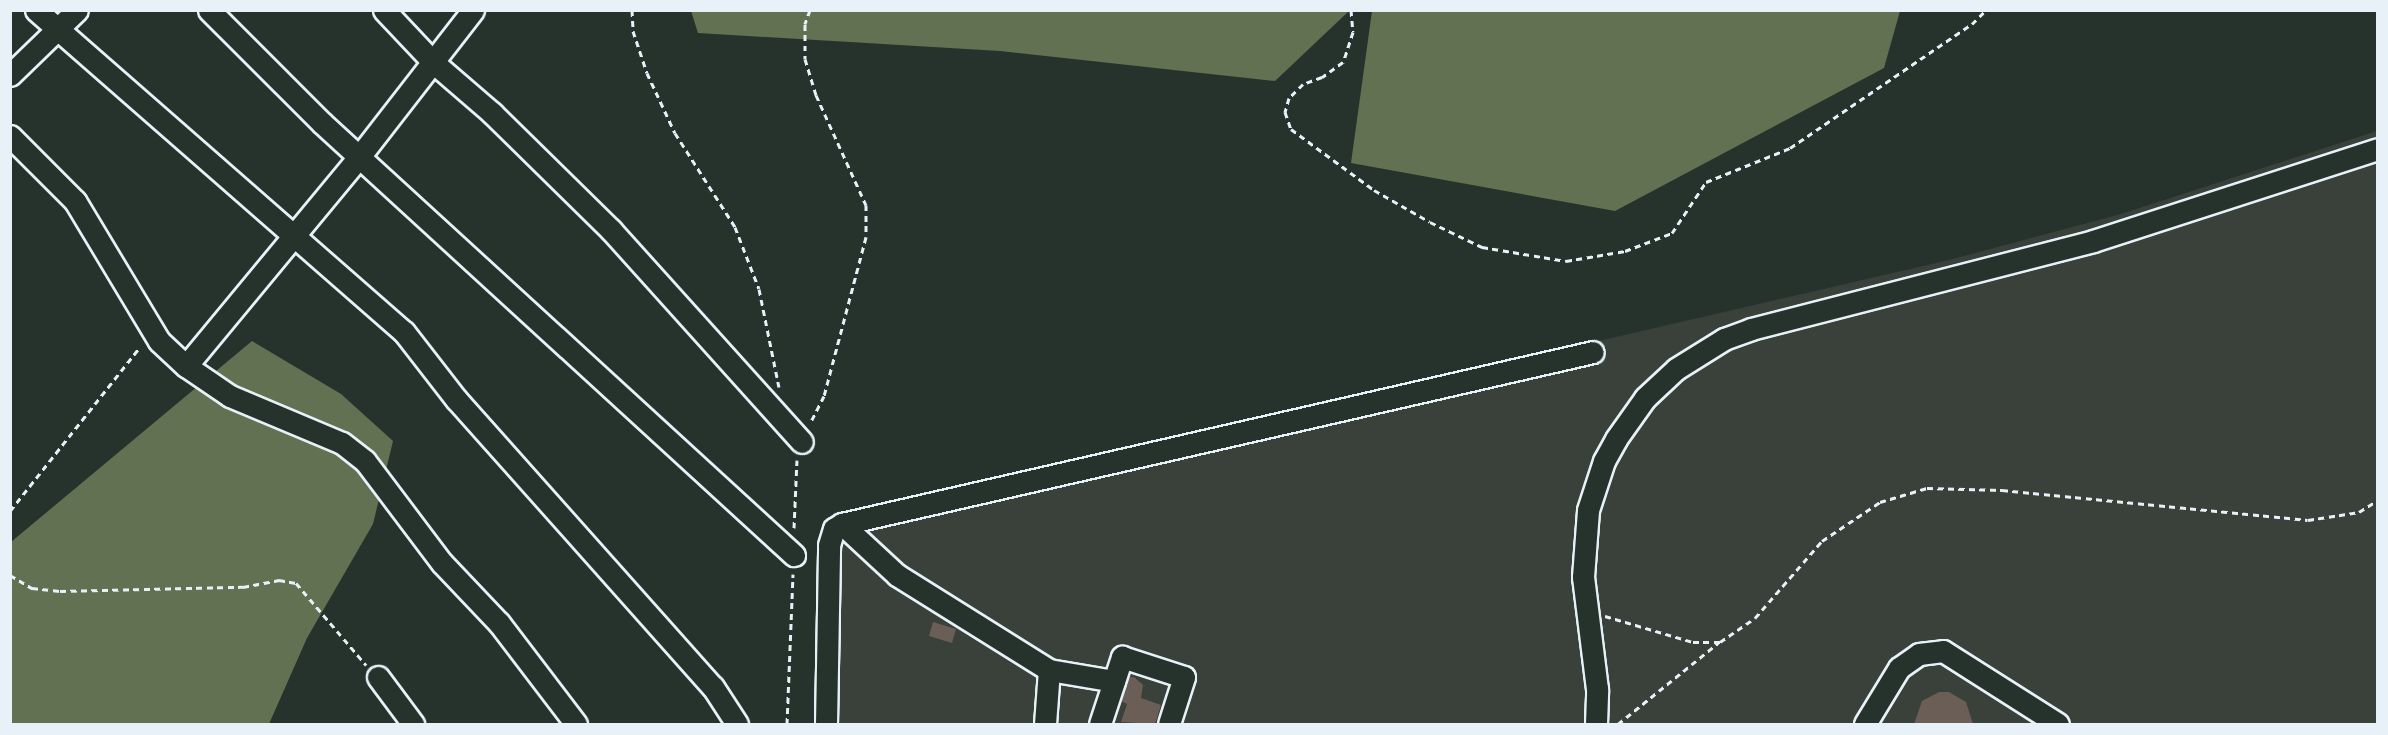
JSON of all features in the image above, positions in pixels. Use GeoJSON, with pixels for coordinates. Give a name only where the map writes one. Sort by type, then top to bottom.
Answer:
{"type":"FeatureCollection","features":[{"type":"Feature","properties":{"kind":"street"},"geometry":{"type":"LineString","coordinates":[[36,10],[404,332],[456,399],[712,687],[737,724]]}},
{"type":"Feature","properties":{"kind":"street"},"geometry":{"type":"LineString","coordinates":[[10,75],[77,10]]}},
{"type":"Feature","properties":{"kind":"street"},"geometry":{"type":"LineString","coordinates":[[208,10],[359,157],[794,555]]}},
{"type":"Feature","properties":{"kind":"street"},"geometry":{"type":"LineString","coordinates":[[384,10],[434,63],[492,113],[611,230],[802,442]]}},
{"type":"Feature","properties":{"kind":"street"},"geometry":{"type":"LineString","coordinates":[[186,366],[359,157],[473,10]]}},
{"type":"Feature","properties":{"kind":"street"},"geometry":{"type":"LineString","coordinates":[[10,136],[75,201],[107,249],[151,331],[186,366],[230,396],[342,443],[365,461],[442,563],[499,623],[576,724]]}},
{"type":"Feature","properties":{"kind":"street"},"geometry":{"type":"LineString","coordinates":[[1596,724],[1597,689],[1583,577],[1584,535],[1604,461],[1645,398],[1696,354],[1751,328],[2093,241],[2378,149]]}},
{"type":"Feature","properties":{"kind":"street"},"geometry":{"type":"LineString","coordinates":[[826,724],[830,545],[834,529],[842,524],[1593,352]]}},
{"type":"Feature","properties":{"kind":"street"},"geometry":{"type":"LineString","coordinates":[[842,524],[897,575],[1049,670],[1114,681]]}},
{"type":"Feature","properties":{"kind":"street"},"geometry":{"type":"LineString","coordinates":[[1865,724],[1899,668],[1919,654],[1943,651],[2058,724]]}},
{"type":"Feature","properties":{"kind":"street"},"geometry":{"type":"LineString","coordinates":[[1100,724],[1122,657],[1184,677],[1168,724]]}},
{"type":"Feature","properties":{"kind":"street"},"geometry":{"type":"LineString","coordinates":[[1045,724],[1049,670]]}},
{"type":"Feature","properties":{"kind":"street"},"geometry":{"type":"LineString","coordinates":[[378,677],[414,724]]}},
{"type":"Feature","properties":{"kind":"path"},"geometry":{"type":"LineString","coordinates":[[802,442],[825,396],[866,237],[866,205],[816,95],[805,59],[805,24],[810,10]]}},
{"type":"Feature","properties":{"kind":"path"},"geometry":{"type":"LineString","coordinates":[[1351,10],[1353,32],[1343,62],[1322,77],[1303,84],[1289,98],[1285,112],[1291,129],[1364,183],[1430,222],[1482,247],[1566,261],[1625,251],[1672,233],[1706,182],[1790,148],[1972,24],[1986,10]]}},
{"type":"Feature","properties":{"kind":"path"},"geometry":{"type":"LineString","coordinates":[[10,511],[80,419],[132,361],[151,331]]}},
{"type":"Feature","properties":{"kind":"path"},"geometry":{"type":"LineString","coordinates":[[1618,724],[1720,642],[1755,618],[1822,541],[1880,502],[1927,488],[2002,490],[2308,520],[2359,512],[2378,500]]}},
{"type":"Feature","properties":{"kind":"path"},"geometry":{"type":"LineString","coordinates":[[10,574],[32,588],[60,591],[243,587],[279,580],[296,583],[337,635],[378,677]]}},
{"type":"Feature","properties":{"kind":"path"},"geometry":{"type":"LineString","coordinates":[[1588,618],[1618,617],[1692,642],[1720,642]]}},
{"type":"Feature","properties":{"kind":"shaded area"},"geometry":{"type":"Polygon","coordinates":[[[2377,131],[2377,724],[821,724],[825,520],[1949,260],[2121,214],[2377,131]]]}},
{"type":"Feature","properties":{"kind":"green space"},"geometry":{"type":"Polygon","coordinates":[[[691,10],[1349,11],[1275,81],[1000,51],[698,33],[691,10]]]}},
{"type":"Feature","properties":{"kind":"green space"},"geometry":{"type":"Polygon","coordinates":[[[1372,10],[1900,11],[1884,68],[1615,211],[1351,163],[1372,10]]]}},
{"type":"Feature","properties":{"kind":"green space"},"geometry":{"type":"Polygon","coordinates":[[[252,341],[341,394],[393,441],[373,524],[307,638],[269,724],[11,724],[11,542],[252,341]]]}},
{"type":"Feature","properties":{"kind":"building"},"geometry":{"type":"Polygon","coordinates":[[[933,622],[956,629],[952,643],[929,636],[933,622]]]}},
{"type":"Feature","properties":{"kind":"building"},"geometry":{"type":"Polygon","coordinates":[[[1134,677],[1143,685],[1141,698],[1161,705],[1155,724],[1121,722],[1127,704],[1119,700],[1122,678],[1134,677]]]}},
{"type":"Feature","properties":{"kind":"building"},"geometry":{"type":"Polygon","coordinates":[[[1939,692],[1949,692],[1966,702],[1973,724],[1914,724],[1922,701],[1939,692]]]}}]}
